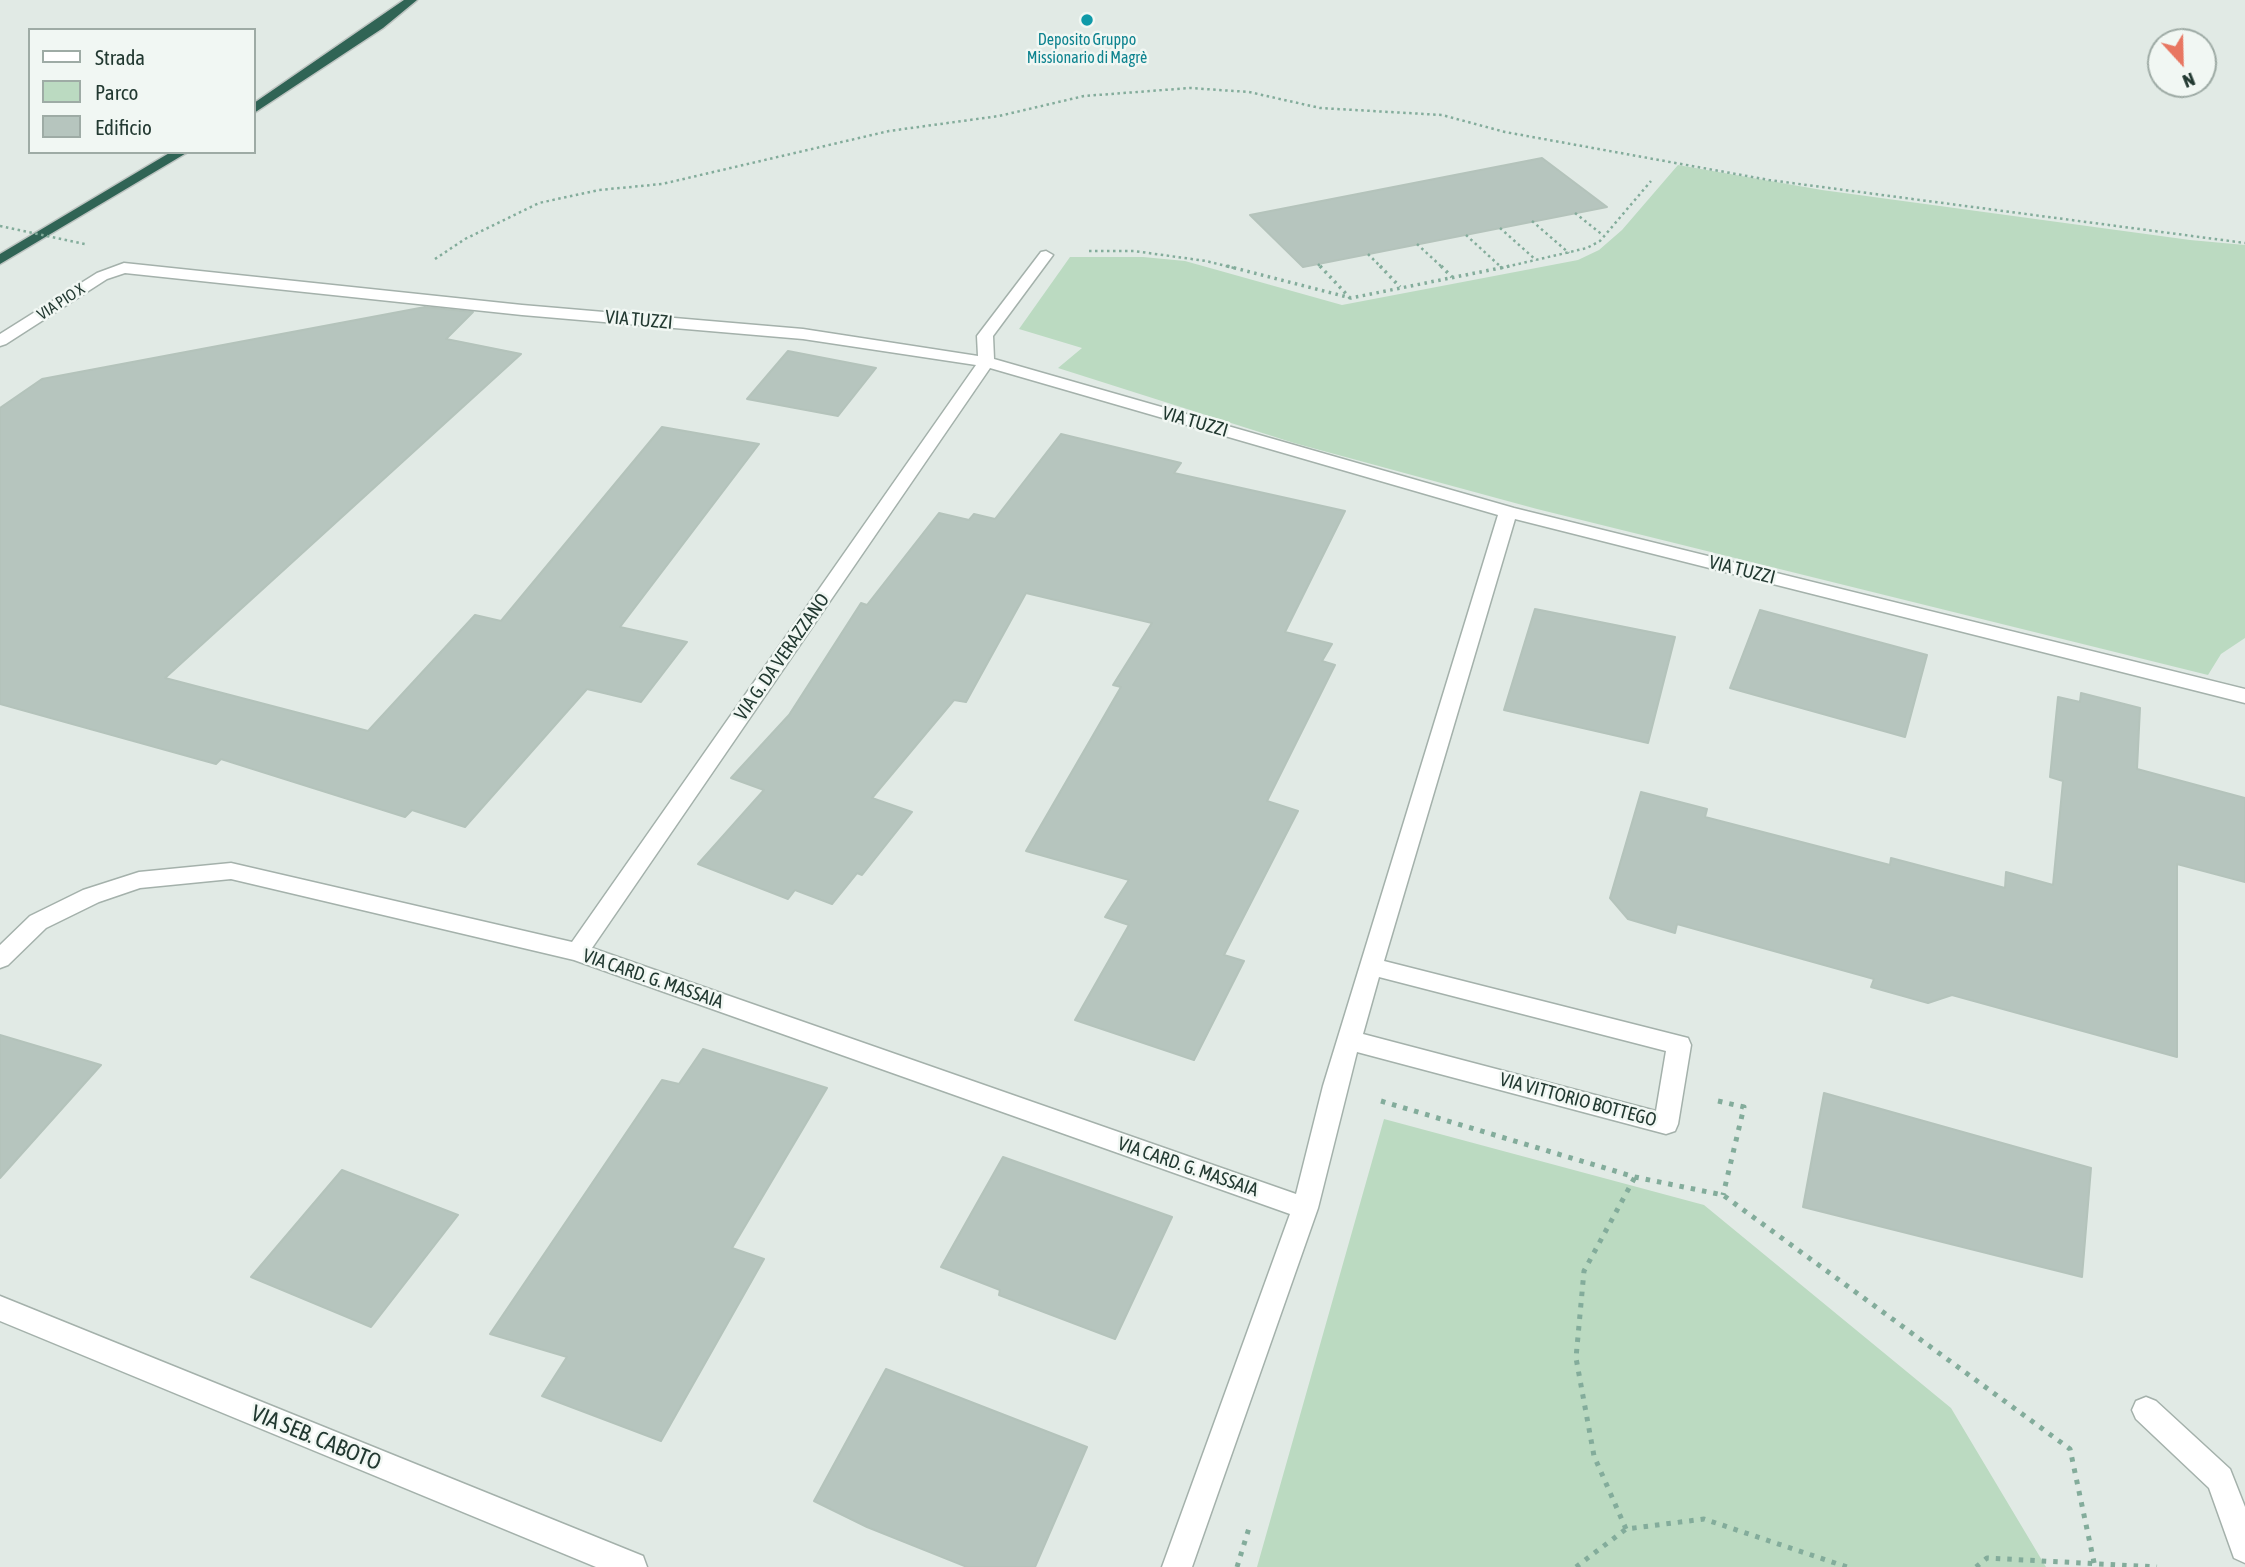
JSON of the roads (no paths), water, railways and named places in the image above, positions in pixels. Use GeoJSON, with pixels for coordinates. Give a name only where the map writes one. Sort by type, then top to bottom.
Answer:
{"type":"FeatureCollection","features":[{"type":"Feature","properties":{"kind":"highway"},"geometry":{"type":"LineString","coordinates":[[256,108],[379,25],[411,0]]}},
{"type":"Feature","properties":{"kind":"highway"},"geometry":{"type":"LineString","coordinates":[[0,260],[178,154]]}},
{"type":"Feature","properties":{"kind":"street"},"geometry":{"type":"LineString","coordinates":[[986,362],[985,336],[1046,255]]}},
{"type":"Feature","properties":{"kind":"street","name":"VIA TUZZI"},"geometry":{"type":"LineString","coordinates":[[124,268],[379,296],[803,334],[986,362],[1508,512],[2245,695]]}},
{"type":"Feature","properties":{"kind":"street","name":"VIA PIO X"},"geometry":{"type":"LineString","coordinates":[[0,341],[102,276],[124,268]]}},
{"type":"Feature","properties":{"kind":"street","name":"VIA G. DA VERAZZANO"},"geometry":{"type":"LineString","coordinates":[[578,952],[986,362]]}},
{"type":"Feature","properties":{"kind":"street"},"geometry":{"type":"LineString","coordinates":[[1177,1567],[1305,1208],[1335,1086],[1508,512]]}},
{"type":"Feature","properties":{"kind":"street","name":"VIA CARD. G. MASSAIA"},"geometry":{"type":"LineString","coordinates":[[0,959],[38,922],[92,895],[139,880],[231,871],[578,952],[1305,1208]]}},
{"type":"Feature","properties":{"kind":"street","name":"VIA VITTORIO BOTTEGO"},"geometry":{"type":"LineString","coordinates":[[1349,1040],[1666,1124],[1679,1045],[1371,966]]}},
{"type":"Feature","properties":{"kind":"street","name":"VIA SEB. CABOTO"},"geometry":{"type":"LineString","coordinates":[[0,1308],[632,1567]]}},
{"type":"Feature","properties":{"kind":"street"},"geometry":{"type":"LineString","coordinates":[[2146,1410],[2220,1479],[2245,1548]]}},
{"type":"Feature","properties":{"kind":"place","name":"Deposito Gruppo Missionario di Magrè"},"geometry":{"type":"Point","coordinates":[1087,20]}}]}
